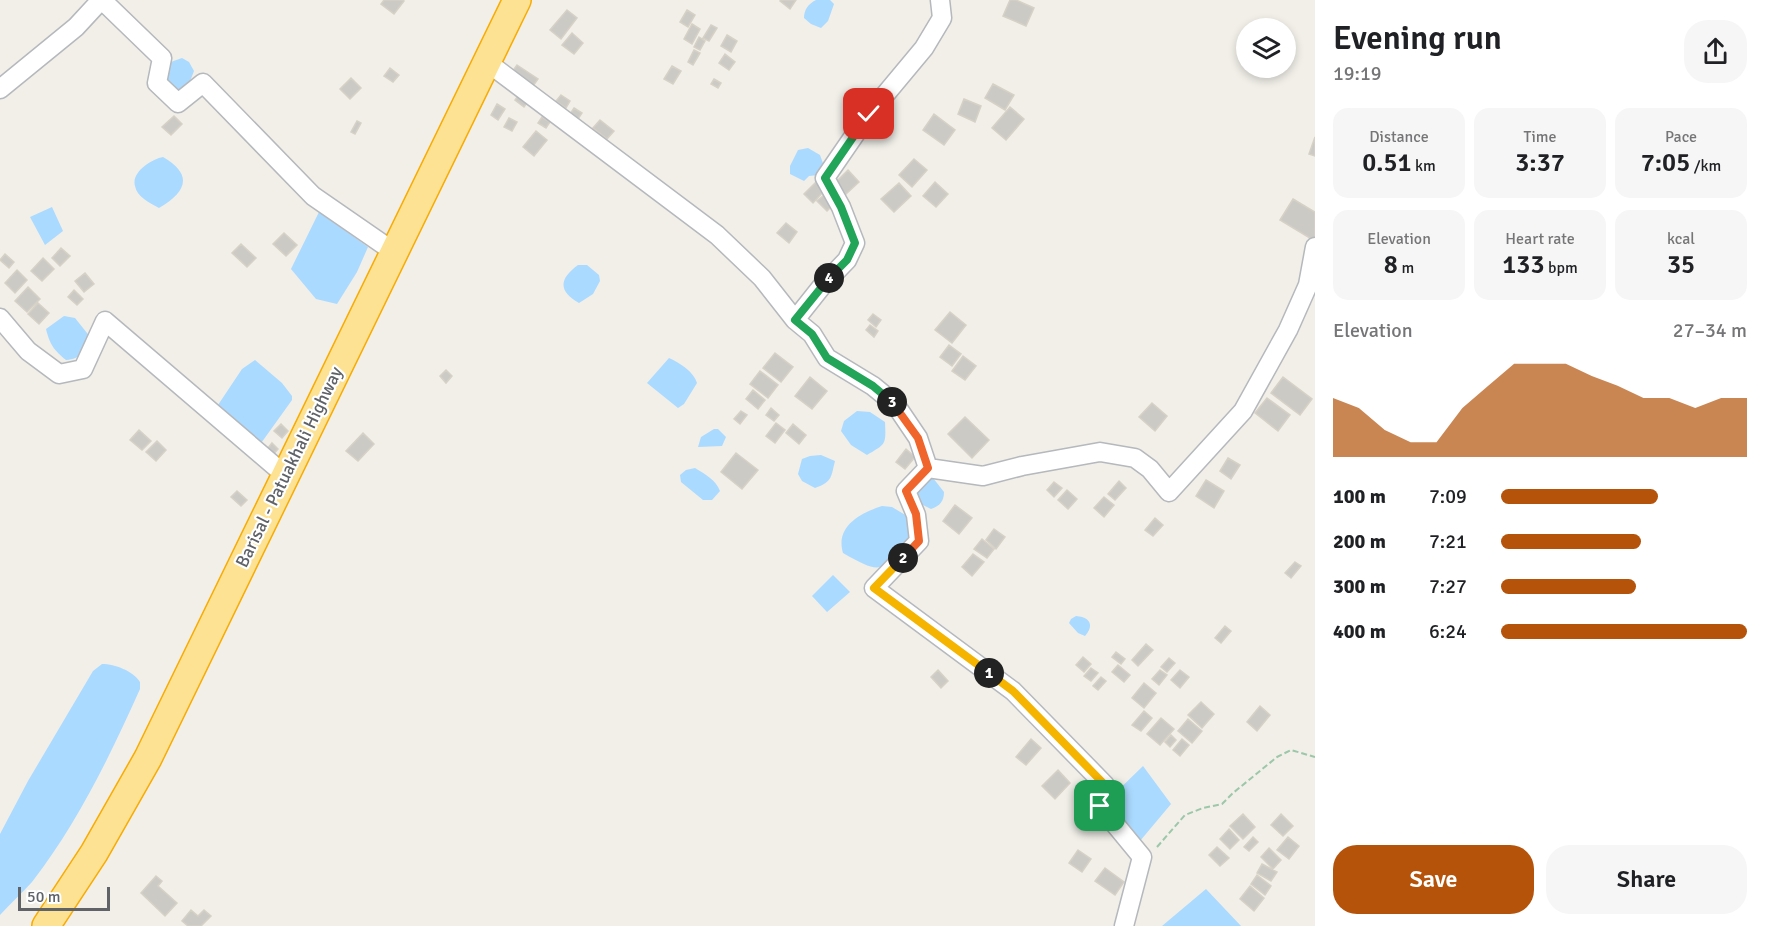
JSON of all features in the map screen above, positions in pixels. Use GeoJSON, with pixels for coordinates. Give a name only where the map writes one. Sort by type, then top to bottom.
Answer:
{"type":"FeatureCollection","features":[{"type":"Feature","properties":{"kind":"highway","name":"Barisal - Patuakhali Highway"},"geometry":{"type":"LineString","coordinates":[[46,926],[94,853],[148,758],[518,0]]}},
{"type":"Feature","properties":{"kind":"street"},"geometry":{"type":"LineString","coordinates":[[0,88],[76,27],[101,0],[162,58],[157,83],[178,103],[203,83],[313,196],[394,252]]}},
{"type":"Feature","properties":{"kind":"street"},"geometry":{"type":"LineString","coordinates":[[795,320],[822,286],[847,260],[855,243],[841,207],[825,178],[869,114],[924,48],[942,18],[940,0]]}},
{"type":"Feature","properties":{"kind":"street"},"geometry":{"type":"LineString","coordinates":[[487,62],[717,235],[762,278],[795,320],[812,334],[827,358],[873,386],[895,404],[918,438],[928,468]]}},
{"type":"Feature","properties":{"kind":"street"},"geometry":{"type":"LineString","coordinates":[[928,468],[983,476],[1022,466],[1100,452],[1136,458],[1150,469],[1169,492],[1243,411],[1288,330],[1308,285],[1315,247]]}},
{"type":"Feature","properties":{"kind":"street"},"geometry":{"type":"LineString","coordinates":[[0,318],[28,351],[59,374],[83,369],[105,321],[285,475]]}},
{"type":"Feature","properties":{"kind":"street"},"geometry":{"type":"LineString","coordinates":[[928,468],[906,491],[916,514],[919,541],[874,588],[1013,691],[1105,785],[1100,806],[1142,857],[1124,926]]}},
{"type":"Feature","properties":{"kind":"path"},"geometry":{"type":"LineString","coordinates":[[1157,847],[1185,815],[1222,804],[1277,757],[1291,750],[1315,757]]}},
{"type":"Feature","properties":{"kind":"water"},"geometry":{"type":"Polygon","coordinates":[[[816,0],[830,0],[834,4],[828,21],[821,28],[804,18],[807,8],[816,0]]]}},
{"type":"Feature","properties":{"kind":"water"},"geometry":{"type":"Polygon","coordinates":[[[182,58],[189,62],[194,71],[187,89],[177,91],[165,78],[168,63],[182,58]]]}},
{"type":"Feature","properties":{"kind":"water"},"geometry":{"type":"Polygon","coordinates":[[[808,148],[820,155],[824,166],[818,175],[809,176],[804,181],[790,174],[790,166],[798,150],[808,148]]]}},
{"type":"Feature","properties":{"kind":"water"},"geometry":{"type":"Polygon","coordinates":[[[163,157],[179,170],[183,183],[175,196],[159,208],[141,196],[136,190],[135,181],[143,167],[163,157]]]}},
{"type":"Feature","properties":{"kind":"water"},"geometry":{"type":"Polygon","coordinates":[[[52,207],[63,231],[45,245],[30,217],[52,207]]]}},
{"type":"Feature","properties":{"kind":"water"},"geometry":{"type":"Polygon","coordinates":[[[319,212],[368,247],[357,272],[337,304],[316,299],[291,269],[319,212]]]}},
{"type":"Feature","properties":{"kind":"water"},"geometry":{"type":"Polygon","coordinates":[[[578,265],[587,265],[599,275],[600,281],[593,294],[579,303],[564,289],[564,280],[578,265]]]}},
{"type":"Feature","properties":{"kind":"water"},"geometry":{"type":"Polygon","coordinates":[[[64,316],[75,318],[91,338],[82,354],[66,360],[53,347],[46,329],[64,316]]]}},
{"type":"Feature","properties":{"kind":"water"},"geometry":{"type":"Polygon","coordinates":[[[669,358],[686,368],[697,383],[684,404],[678,408],[647,383],[669,358]]]}},
{"type":"Feature","properties":{"kind":"water"},"geometry":{"type":"Polygon","coordinates":[[[255,360],[282,383],[292,396],[292,400],[259,446],[230,425],[218,405],[242,369],[255,360]]]}},
{"type":"Feature","properties":{"kind":"water"},"geometry":{"type":"Polygon","coordinates":[[[857,411],[870,412],[885,422],[884,443],[867,455],[851,445],[841,431],[844,421],[857,411]]]}},
{"type":"Feature","properties":{"kind":"water"},"geometry":{"type":"Polygon","coordinates":[[[718,429],[726,437],[722,446],[698,447],[701,437],[718,429]]]}},
{"type":"Feature","properties":{"kind":"water"},"geometry":{"type":"Polygon","coordinates":[[[821,455],[835,461],[828,481],[815,488],[802,481],[798,474],[802,459],[821,455]]]}},
{"type":"Feature","properties":{"kind":"water"},"geometry":{"type":"Polygon","coordinates":[[[695,468],[716,483],[720,491],[712,500],[703,500],[681,482],[680,475],[686,470],[695,468]]]}},
{"type":"Feature","properties":{"kind":"water"},"geometry":{"type":"Polygon","coordinates":[[[927,477],[933,478],[944,492],[941,503],[931,509],[919,503],[915,495],[927,477]]]}},
{"type":"Feature","properties":{"kind":"water"},"geometry":{"type":"Polygon","coordinates":[[[882,506],[892,507],[907,516],[911,536],[894,557],[882,567],[875,567],[843,553],[843,535],[846,528],[858,517],[882,506]]]}},
{"type":"Feature","properties":{"kind":"water"},"geometry":{"type":"Polygon","coordinates":[[[833,575],[850,592],[827,612],[812,596],[833,575]]]}},
{"type":"Feature","properties":{"kind":"water"},"geometry":{"type":"Polygon","coordinates":[[[1076,616],[1085,618],[1090,623],[1090,629],[1085,636],[1078,633],[1069,623],[1076,616]]]}},
{"type":"Feature","properties":{"kind":"water"},"geometry":{"type":"Polygon","coordinates":[[[102,664],[128,671],[140,682],[140,689],[105,764],[64,837],[32,882],[0,915],[0,834],[28,781],[93,671],[102,664]]]}},
{"type":"Feature","properties":{"kind":"water"},"geometry":{"type":"Polygon","coordinates":[[[1143,766],[1171,804],[1140,841],[1105,803],[1143,766]]]}},
{"type":"Feature","properties":{"kind":"water"},"geometry":{"type":"Polygon","coordinates":[[[1206,889],[1241,926],[1162,926],[1206,889]]]}},
{"type":"Feature","properties":{"kind":"building"},"geometry":{"type":"Polygon","coordinates":[[[384,0],[404,1],[394,14],[381,4],[384,0]]]}},
{"type":"Feature","properties":{"kind":"building"},"geometry":{"type":"Polygon","coordinates":[[[781,0],[796,0],[790,9],[781,0]]]}},
{"type":"Feature","properties":{"kind":"building"},"geometry":{"type":"Polygon","coordinates":[[[1010,0],[1016,0],[1034,8],[1026,26],[1003,16],[1010,0]]]}},
{"type":"Feature","properties":{"kind":"building"},"geometry":{"type":"Polygon","coordinates":[[[567,10],[577,18],[561,39],[550,30],[567,10]]]}},
{"type":"Feature","properties":{"kind":"building"},"geometry":{"type":"Polygon","coordinates":[[[687,10],[695,15],[688,27],[680,22],[687,10]]]}},
{"type":"Feature","properties":{"kind":"building"},"geometry":{"type":"Polygon","coordinates":[[[692,24],[700,29],[692,44],[684,39],[692,24]]]}},
{"type":"Feature","properties":{"kind":"building"},"geometry":{"type":"Polygon","coordinates":[[[711,25],[717,28],[709,41],[703,38],[711,25]]]}},
{"type":"Feature","properties":{"kind":"building"},"geometry":{"type":"Polygon","coordinates":[[[572,33],[583,43],[574,54],[562,45],[572,33]]]}},
{"type":"Feature","properties":{"kind":"building"},"geometry":{"type":"Polygon","coordinates":[[[727,35],[737,41],[731,52],[721,46],[727,35]]]}},
{"type":"Feature","properties":{"kind":"building"},"geometry":{"type":"Polygon","coordinates":[[[699,37],[705,41],[700,50],[694,47],[699,37]]]}},
{"type":"Feature","properties":{"kind":"building"},"geometry":{"type":"Polygon","coordinates":[[[694,50],[700,53],[693,65],[688,62],[694,50]]]}},
{"type":"Feature","properties":{"kind":"building"},"geometry":{"type":"Polygon","coordinates":[[[725,54],[735,62],[729,70],[719,63],[725,54]]]}},
{"type":"Feature","properties":{"kind":"building"},"geometry":{"type":"Polygon","coordinates":[[[517,65],[538,79],[533,86],[512,72],[517,65]]]}},
{"type":"Feature","properties":{"kind":"building"},"geometry":{"type":"Polygon","coordinates":[[[672,66],[681,71],[673,84],[664,79],[672,66]]]}},
{"type":"Feature","properties":{"kind":"building"},"geometry":{"type":"Polygon","coordinates":[[[390,68],[399,75],[393,82],[384,76],[390,68]]]}},
{"type":"Feature","properties":{"kind":"building"},"geometry":{"type":"Polygon","coordinates":[[[351,78],[361,88],[350,99],[340,89],[351,78]]]}},
{"type":"Feature","properties":{"kind":"building"},"geometry":{"type":"Polygon","coordinates":[[[714,79],[721,83],[718,88],[711,84],[714,79]]]}},
{"type":"Feature","properties":{"kind":"building"},"geometry":{"type":"Polygon","coordinates":[[[993,84],[1014,95],[1005,110],[985,98],[993,84]]]}},
{"type":"Feature","properties":{"kind":"building"},"geometry":{"type":"Polygon","coordinates":[[[520,93],[529,100],[524,107],[515,100],[520,93]]]}},
{"type":"Feature","properties":{"kind":"building"},"geometry":{"type":"Polygon","coordinates":[[[561,95],[570,101],[566,108],[556,101],[561,95]]]}},
{"type":"Feature","properties":{"kind":"building"},"geometry":{"type":"Polygon","coordinates":[[[964,99],[981,106],[975,122],[958,114],[964,99]]]}},
{"type":"Feature","properties":{"kind":"building"},"geometry":{"type":"Polygon","coordinates":[[[497,104],[505,109],[498,120],[491,115],[497,104]]]}},
{"type":"Feature","properties":{"kind":"building"},"geometry":{"type":"Polygon","coordinates":[[[1010,107],[1024,119],[1006,140],[992,128],[1010,107]]]}},
{"type":"Feature","properties":{"kind":"building"},"geometry":{"type":"Polygon","coordinates":[[[574,108],[582,113],[578,119],[570,114],[574,108]]]}},
{"type":"Feature","properties":{"kind":"building"},"geometry":{"type":"Polygon","coordinates":[[[934,114],[955,130],[944,145],[923,130],[934,114]]]}},
{"type":"Feature","properties":{"kind":"building"},"geometry":{"type":"Polygon","coordinates":[[[174,116],[182,124],[171,135],[162,127],[174,116]]]}},
{"type":"Feature","properties":{"kind":"building"},"geometry":{"type":"Polygon","coordinates":[[[542,117],[550,122],[546,128],[538,123],[542,117]]]}},
{"type":"Feature","properties":{"kind":"building"},"geometry":{"type":"Polygon","coordinates":[[[509,118],[517,122],[512,131],[504,127],[509,118]]]}},
{"type":"Feature","properties":{"kind":"building"},"geometry":{"type":"Polygon","coordinates":[[[600,120],[614,131],[607,139],[593,128],[600,120]]]}},
{"type":"Feature","properties":{"kind":"building"},"geometry":{"type":"Polygon","coordinates":[[[357,121],[361,123],[355,134],[351,132],[357,121]]]}},
{"type":"Feature","properties":{"kind":"building"},"geometry":{"type":"Polygon","coordinates":[[[536,131],[547,140],[534,156],[523,147],[536,131]]]}},
{"type":"Feature","properties":{"kind":"building"},"geometry":{"type":"Polygon","coordinates":[[[1315,137],[1315,156],[1309,154],[1315,137]]]}},
{"type":"Feature","properties":{"kind":"building"},"geometry":{"type":"Polygon","coordinates":[[[914,159],[927,170],[912,187],[899,175],[914,159]]]}},
{"type":"Feature","properties":{"kind":"building"},"geometry":{"type":"Polygon","coordinates":[[[848,170],[859,182],[846,194],[835,183],[848,170]]]}},
{"type":"Feature","properties":{"kind":"building"},"geometry":{"type":"Polygon","coordinates":[[[817,181],[825,190],[813,203],[804,194],[817,181]]]}},
{"type":"Feature","properties":{"kind":"building"},"geometry":{"type":"Polygon","coordinates":[[[935,182],[948,194],[936,207],[923,196],[935,182]]]}},
{"type":"Feature","properties":{"kind":"building"},"geometry":{"type":"Polygon","coordinates":[[[899,183],[911,196],[894,212],[881,199],[899,183]]]}},
{"type":"Feature","properties":{"kind":"building"},"geometry":{"type":"Polygon","coordinates":[[[825,194],[834,204],[827,211],[817,201],[825,194]]]}},
{"type":"Feature","properties":{"kind":"building"},"geometry":{"type":"Polygon","coordinates":[[[1293,199],[1315,212],[1313,240],[1280,220],[1293,199]]]}},
{"type":"Feature","properties":{"kind":"building"},"geometry":{"type":"Polygon","coordinates":[[[786,223],[797,232],[789,243],[777,233],[786,223]]]}},
{"type":"Feature","properties":{"kind":"building"},"geometry":{"type":"Polygon","coordinates":[[[284,233],[297,245],[286,256],[273,244],[284,233]]]}},
{"type":"Feature","properties":{"kind":"building"},"geometry":{"type":"Polygon","coordinates":[[[241,244],[256,258],[247,267],[232,253],[241,244]]]}},
{"type":"Feature","properties":{"kind":"building"},"geometry":{"type":"Polygon","coordinates":[[[61,248],[70,256],[60,266],[52,258],[61,248]]]}},
{"type":"Feature","properties":{"kind":"building"},"geometry":{"type":"Polygon","coordinates":[[[5,254],[14,262],[9,268],[0,260],[5,254]]]}},
{"type":"Feature","properties":{"kind":"building"},"geometry":{"type":"Polygon","coordinates":[[[43,258],[54,269],[42,281],[31,271],[43,258]]]}},
{"type":"Feature","properties":{"kind":"building"},"geometry":{"type":"Polygon","coordinates":[[[17,270],[27,280],[15,293],[5,283],[17,270]]]}},
{"type":"Feature","properties":{"kind":"building"},"geometry":{"type":"Polygon","coordinates":[[[85,273],[94,284],[84,292],[75,281],[85,273]]]}},
{"type":"Feature","properties":{"kind":"building"},"geometry":{"type":"Polygon","coordinates":[[[28,287],[40,299],[27,312],[15,301],[28,287]]]}},
{"type":"Feature","properties":{"kind":"building"},"geometry":{"type":"Polygon","coordinates":[[[74,290],[83,299],[77,305],[68,297],[74,290]]]}},
{"type":"Feature","properties":{"kind":"building"},"geometry":{"type":"Polygon","coordinates":[[[38,303],[49,313],[39,324],[28,314],[38,303]]]}},
{"type":"Feature","properties":{"kind":"building"},"geometry":{"type":"Polygon","coordinates":[[[950,312],[966,325],[952,343],[935,330],[950,312]]]}},
{"type":"Feature","properties":{"kind":"building"},"geometry":{"type":"Polygon","coordinates":[[[873,314],[881,320],[876,327],[868,320],[873,314]]]}},
{"type":"Feature","properties":{"kind":"building"},"geometry":{"type":"Polygon","coordinates":[[[870,325],[878,331],[874,337],[866,330],[870,325]]]}},
{"type":"Feature","properties":{"kind":"building"},"geometry":{"type":"Polygon","coordinates":[[[949,345],[961,354],[952,366],[940,357],[949,345]]]}},
{"type":"Feature","properties":{"kind":"building"},"geometry":{"type":"Polygon","coordinates":[[[775,353],[793,367],[781,382],[763,368],[775,353]]]}},
{"type":"Feature","properties":{"kind":"building"},"geometry":{"type":"Polygon","coordinates":[[[963,356],[976,366],[965,380],[952,371],[963,356]]]}},
{"type":"Feature","properties":{"kind":"building"},"geometry":{"type":"Polygon","coordinates":[[[446,370],[452,376],[446,383],[440,376],[446,370]]]}},
{"type":"Feature","properties":{"kind":"building"},"geometry":{"type":"Polygon","coordinates":[[[760,371],[778,385],[768,398],[750,384],[760,371]]]}},
{"type":"Feature","properties":{"kind":"building"},"geometry":{"type":"Polygon","coordinates":[[[810,377],[827,391],[812,409],[795,396],[810,377]]]}},
{"type":"Feature","properties":{"kind":"building"},"geometry":{"type":"Polygon","coordinates":[[[1283,377],[1312,399],[1300,415],[1271,393],[1283,377]]]}},
{"type":"Feature","properties":{"kind":"building"},"geometry":{"type":"Polygon","coordinates":[[[753,390],[765,400],[758,409],[746,399],[753,390]]]}},
{"type":"Feature","properties":{"kind":"building"},"geometry":{"type":"Polygon","coordinates":[[[1267,398],[1290,415],[1278,431],[1255,413],[1267,398]]]}},
{"type":"Feature","properties":{"kind":"building"},"geometry":{"type":"Polygon","coordinates":[[[1152,403],[1167,416],[1155,431],[1139,417],[1152,403]]]}},
{"type":"Feature","properties":{"kind":"building"},"geometry":{"type":"Polygon","coordinates":[[[771,408],[779,415],[774,421],[766,415],[771,408]]]}},
{"type":"Feature","properties":{"kind":"building"},"geometry":{"type":"Polygon","coordinates":[[[741,411],[747,415],[740,424],[734,419],[741,411]]]}},
{"type":"Feature","properties":{"kind":"building"},"geometry":{"type":"Polygon","coordinates":[[[965,417],[989,440],[972,458],[948,434],[965,417]]]}},
{"type":"Feature","properties":{"kind":"building"},"geometry":{"type":"Polygon","coordinates":[[[776,423],[785,430],[775,443],[766,436],[776,423]]]}},
{"type":"Feature","properties":{"kind":"building"},"geometry":{"type":"Polygon","coordinates":[[[281,424],[288,431],[282,438],[274,431],[281,424]]]}},
{"type":"Feature","properties":{"kind":"building"},"geometry":{"type":"Polygon","coordinates":[[[793,424],[806,435],[799,444],[786,433],[793,424]]]}},
{"type":"Feature","properties":{"kind":"building"},"geometry":{"type":"Polygon","coordinates":[[[139,430],[151,441],[142,450],[130,440],[139,430]]]}},
{"type":"Feature","properties":{"kind":"building"},"geometry":{"type":"Polygon","coordinates":[[[363,433],[374,444],[358,461],[346,451],[363,433]]]}},
{"type":"Feature","properties":{"kind":"building"},"geometry":{"type":"Polygon","coordinates":[[[157,441],[166,450],[156,461],[146,452],[157,441]]]}},
{"type":"Feature","properties":{"kind":"building"},"geometry":{"type":"Polygon","coordinates":[[[272,443],[278,449],[271,457],[265,452],[272,443]]]}},
{"type":"Feature","properties":{"kind":"building"},"geometry":{"type":"Polygon","coordinates":[[[906,449],[915,457],[905,469],[896,462],[906,449]]]}},
{"type":"Feature","properties":{"kind":"building"},"geometry":{"type":"Polygon","coordinates":[[[736,453],[758,470],[742,489],[721,472],[736,453]]]}},
{"type":"Feature","properties":{"kind":"building"},"geometry":{"type":"Polygon","coordinates":[[[1228,458],[1240,465],[1231,479],[1220,471],[1228,458]]]}},
{"type":"Feature","properties":{"kind":"building"},"geometry":{"type":"Polygon","coordinates":[[[1206,480],[1224,491],[1214,508],[1196,496],[1206,480]]]}},
{"type":"Feature","properties":{"kind":"building"},"geometry":{"type":"Polygon","coordinates":[[[1119,481],[1126,488],[1115,500],[1108,494],[1119,481]]]}},
{"type":"Feature","properties":{"kind":"building"},"geometry":{"type":"Polygon","coordinates":[[[1054,482],[1062,488],[1054,497],[1047,490],[1054,482]]]}},
{"type":"Feature","properties":{"kind":"building"},"geometry":{"type":"Polygon","coordinates":[[[1067,490],[1077,499],[1068,509],[1058,500],[1067,490]]]}},
{"type":"Feature","properties":{"kind":"building"},"geometry":{"type":"Polygon","coordinates":[[[237,491],[247,500],[241,506],[231,497],[237,491]]]}},
{"type":"Feature","properties":{"kind":"building"},"geometry":{"type":"Polygon","coordinates":[[[1104,497],[1114,505],[1104,517],[1094,508],[1104,497]]]}},
{"type":"Feature","properties":{"kind":"building"},"geometry":{"type":"Polygon","coordinates":[[[955,505],[972,518],[959,534],[943,521],[955,505]]]}},
{"type":"Feature","properties":{"kind":"building"},"geometry":{"type":"Polygon","coordinates":[[[1155,518],[1163,525],[1153,536],[1145,530],[1155,518]]]}},
{"type":"Feature","properties":{"kind":"building"},"geometry":{"type":"Polygon","coordinates":[[[994,529],[1005,537],[996,549],[986,540],[994,529]]]}},
{"type":"Feature","properties":{"kind":"building"},"geometry":{"type":"Polygon","coordinates":[[[982,539],[994,549],[987,558],[974,549],[982,539]]]}},
{"type":"Feature","properties":{"kind":"building"},"geometry":{"type":"Polygon","coordinates":[[[973,554],[984,562],[972,576],[962,567],[973,554]]]}},
{"type":"Feature","properties":{"kind":"building"},"geometry":{"type":"Polygon","coordinates":[[[1295,562],[1301,566],[1291,578],[1285,573],[1295,562]]]}},
{"type":"Feature","properties":{"kind":"building"},"geometry":{"type":"Polygon","coordinates":[[[1225,626],[1231,631],[1221,643],[1215,638],[1225,626]]]}},
{"type":"Feature","properties":{"kind":"building"},"geometry":{"type":"Polygon","coordinates":[[[1146,644],[1153,650],[1138,666],[1132,660],[1146,644]]]}},
{"type":"Feature","properties":{"kind":"building"},"geometry":{"type":"Polygon","coordinates":[[[1116,652],[1125,659],[1121,664],[1112,657],[1116,652]]]}},
{"type":"Feature","properties":{"kind":"building"},"geometry":{"type":"Polygon","coordinates":[[[1083,657],[1091,664],[1084,672],[1076,665],[1083,657]]]}},
{"type":"Feature","properties":{"kind":"building"},"geometry":{"type":"Polygon","coordinates":[[[1169,658],[1175,663],[1167,672],[1161,667],[1169,658]]]}},
{"type":"Feature","properties":{"kind":"building"},"geometry":{"type":"Polygon","coordinates":[[[1118,665],[1130,675],[1124,682],[1112,672],[1118,665]]]}},
{"type":"Feature","properties":{"kind":"building"},"geometry":{"type":"Polygon","coordinates":[[[1091,668],[1098,673],[1091,681],[1084,676],[1091,668]]]}},
{"type":"Feature","properties":{"kind":"building"},"geometry":{"type":"Polygon","coordinates":[[[938,670],[948,681],[941,688],[931,677],[938,670]]]}},
{"type":"Feature","properties":{"kind":"building"},"geometry":{"type":"Polygon","coordinates":[[[1160,670],[1167,675],[1159,685],[1152,679],[1160,670]]]}},
{"type":"Feature","properties":{"kind":"building"},"geometry":{"type":"Polygon","coordinates":[[[1180,670],[1189,677],[1180,688],[1171,680],[1180,670]]]}},
{"type":"Feature","properties":{"kind":"building"},"geometry":{"type":"Polygon","coordinates":[[[1101,677],[1106,681],[1098,690],[1093,686],[1101,677]]]}},
{"type":"Feature","properties":{"kind":"building"},"geometry":{"type":"Polygon","coordinates":[[[1144,683],[1156,693],[1144,708],[1132,698],[1144,683]]]}},
{"type":"Feature","properties":{"kind":"building"},"geometry":{"type":"Polygon","coordinates":[[[1201,702],[1214,714],[1202,728],[1188,715],[1201,702]]]}},
{"type":"Feature","properties":{"kind":"building"},"geometry":{"type":"Polygon","coordinates":[[[1260,706],[1270,715],[1257,731],[1247,722],[1260,706]]]}},
{"type":"Feature","properties":{"kind":"building"},"geometry":{"type":"Polygon","coordinates":[[[1144,711],[1152,718],[1141,731],[1132,725],[1144,711]]]}},
{"type":"Feature","properties":{"kind":"building"},"geometry":{"type":"Polygon","coordinates":[[[1161,718],[1174,729],[1160,745],[1147,734],[1161,718]]]}},
{"type":"Feature","properties":{"kind":"building"},"geometry":{"type":"Polygon","coordinates":[[[1188,719],[1202,731],[1192,743],[1178,731],[1188,719]]]}},
{"type":"Feature","properties":{"kind":"building"},"geometry":{"type":"Polygon","coordinates":[[[1171,735],[1176,740],[1170,747],[1165,742],[1171,735]]]}},
{"type":"Feature","properties":{"kind":"building"},"geometry":{"type":"Polygon","coordinates":[[[1031,739],[1041,748],[1026,765],[1016,757],[1031,739]]]}},
{"type":"Feature","properties":{"kind":"building"},"geometry":{"type":"Polygon","coordinates":[[[1182,739],[1189,745],[1180,756],[1173,750],[1182,739]]]}},
{"type":"Feature","properties":{"kind":"building"},"geometry":{"type":"Polygon","coordinates":[[[1058,770],[1070,783],[1055,799],[1042,786],[1058,770]]]}},
{"type":"Feature","properties":{"kind":"building"},"geometry":{"type":"Polygon","coordinates":[[[1243,814],[1255,827],[1243,839],[1230,826],[1243,814]]]}},
{"type":"Feature","properties":{"kind":"building"},"geometry":{"type":"Polygon","coordinates":[[[1281,814],[1293,826],[1283,836],[1271,825],[1281,814]]]}},
{"type":"Feature","properties":{"kind":"building"},"geometry":{"type":"Polygon","coordinates":[[[1229,829],[1239,840],[1230,849],[1220,839],[1229,829]]]}},
{"type":"Feature","properties":{"kind":"building"},"geometry":{"type":"Polygon","coordinates":[[[1253,837],[1258,842],[1249,851],[1244,847],[1253,837]]]}},
{"type":"Feature","properties":{"kind":"building"},"geometry":{"type":"Polygon","coordinates":[[[1288,837],[1299,846],[1289,859],[1277,850],[1288,837]]]}},
{"type":"Feature","properties":{"kind":"building"},"geometry":{"type":"Polygon","coordinates":[[[1217,847],[1229,858],[1220,866],[1209,855],[1217,847]]]}},
{"type":"Feature","properties":{"kind":"building"},"geometry":{"type":"Polygon","coordinates":[[[1269,848],[1281,860],[1273,869],[1261,857],[1269,848]]]}},
{"type":"Feature","properties":{"kind":"building"},"geometry":{"type":"Polygon","coordinates":[[[1078,850],[1091,859],[1082,872],[1069,863],[1078,850]]]}},
{"type":"Feature","properties":{"kind":"building"},"geometry":{"type":"Polygon","coordinates":[[[1262,864],[1277,872],[1271,881],[1257,873],[1262,864]]]}},
{"type":"Feature","properties":{"kind":"building"},"geometry":{"type":"Polygon","coordinates":[[[1105,868],[1124,882],[1115,895],[1095,881],[1105,868]]]}},
{"type":"Feature","properties":{"kind":"building"},"geometry":{"type":"Polygon","coordinates":[[[1257,875],[1271,886],[1265,895],[1251,884],[1257,875]]]}},
{"type":"Feature","properties":{"kind":"building"},"geometry":{"type":"Polygon","coordinates":[[[156,876],[162,881],[158,886],[177,903],[165,916],[141,893],[156,876]]]}},
{"type":"Feature","properties":{"kind":"building"},"geometry":{"type":"Polygon","coordinates":[[[1250,886],[1264,898],[1254,911],[1240,899],[1250,886]]]}},
{"type":"Feature","properties":{"kind":"building"},"geometry":{"type":"Polygon","coordinates":[[[191,910],[198,916],[204,910],[211,916],[201,926],[188,926],[182,921],[191,910]]]}},
{"type":"Feature","properties":{"kind":"route"},"geometry":{"type":"LineString","coordinates":[[869,114],[825,178],[841,207],[855,243],[847,260],[822,286],[795,320],[812,334],[827,358],[873,386],[895,404],[918,438],[928,468],[906,491],[916,514],[919,541],[874,588],[1013,691],[1105,785],[1100,806]]}}]}
